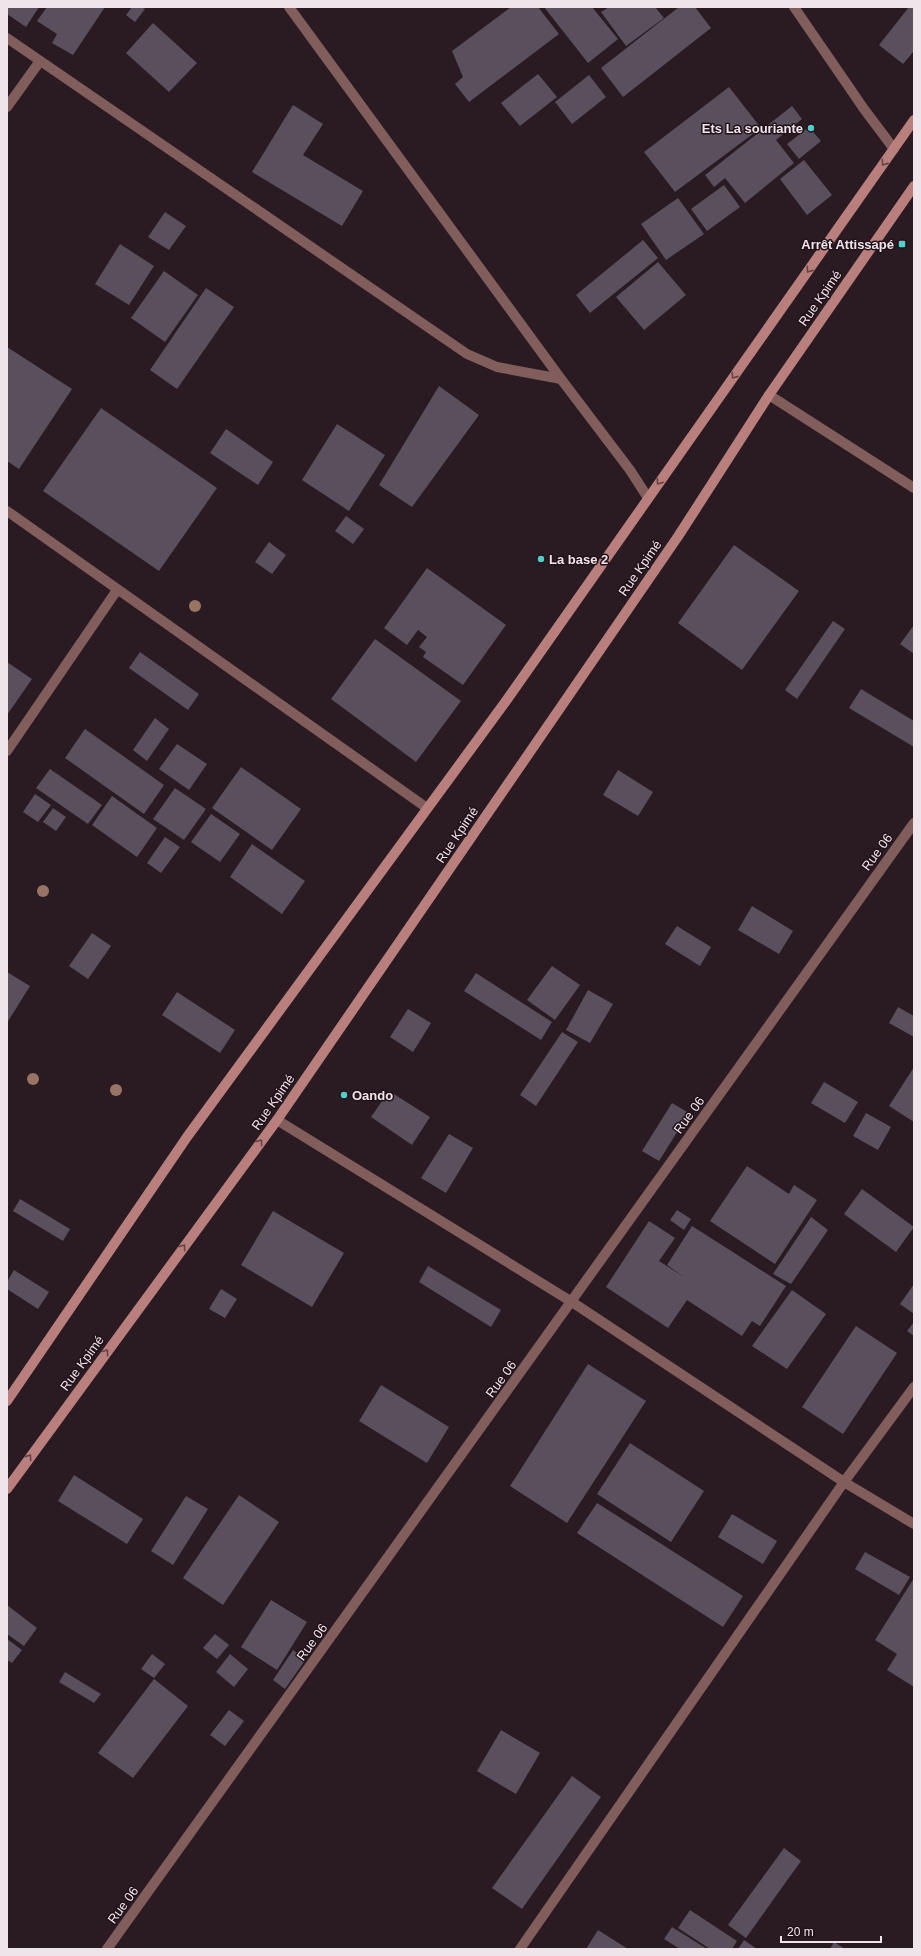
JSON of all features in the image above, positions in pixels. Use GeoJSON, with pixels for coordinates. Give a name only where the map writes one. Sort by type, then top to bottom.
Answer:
{"type":"FeatureCollection","features":[{"type":"Feature","properties":{"kind":"main road","name":"Rue Kpimé"},"geometry":{"type":"LineString","coordinates":[[7,1401],[187,1137],[506,701],[914,120]]}},
{"type":"Feature","properties":{"kind":"main road","name":"Rue Kpimé"},"geometry":{"type":"LineString","coordinates":[[7,1489],[277,1120],[679,535],[769,395],[914,186]]}},
{"type":"Feature","properties":{"kind":"street"},"geometry":{"type":"LineString","coordinates":[[288,7],[560,379],[630,470],[648,498]]}},
{"type":"Feature","properties":{"kind":"street"},"geometry":{"type":"LineString","coordinates":[[794,7],[864,109],[894,148]]}},
{"type":"Feature","properties":{"kind":"street"},"geometry":{"type":"LineString","coordinates":[[7,38],[467,354],[497,367],[560,379]]}},
{"type":"Feature","properties":{"kind":"street"},"geometry":{"type":"LineString","coordinates":[[7,107],[40,61]]}},
{"type":"Feature","properties":{"kind":"street"},"geometry":{"type":"LineString","coordinates":[[769,395],[914,488]]}},
{"type":"Feature","properties":{"kind":"street"},"geometry":{"type":"LineString","coordinates":[[7,511],[427,808]]}},
{"type":"Feature","properties":{"kind":"street"},"geometry":{"type":"LineString","coordinates":[[7,751],[117,590]]}},
{"type":"Feature","properties":{"kind":"street","name":"Rue 06"},"geometry":{"type":"LineString","coordinates":[[107,1949],[914,823]]}},
{"type":"Feature","properties":{"kind":"street"},"geometry":{"type":"LineString","coordinates":[[277,1120],[572,1302],[844,1482],[914,1524]]}},
{"type":"Feature","properties":{"kind":"street"},"geometry":{"type":"LineString","coordinates":[[520,1949],[844,1482],[914,1387]]}},
{"type":"Feature","properties":{"kind":"building"},"geometry":{"type":"Polygon","coordinates":[[[7,7],[39,7],[26,27],[7,14],[7,7]]]}},
{"type":"Feature","properties":{"kind":"building"},"geometry":{"type":"Polygon","coordinates":[[[47,7],[105,7],[73,55],[52,43],[57,34],[37,21],[47,7]]]}},
{"type":"Feature","properties":{"kind":"building"},"geometry":{"type":"Polygon","coordinates":[[[132,7],[142,7],[145,9],[135,22],[126,15],[132,7]]]}},
{"type":"Feature","properties":{"kind":"building"},"geometry":{"type":"Polygon","coordinates":[[[511,7],[538,7],[559,34],[469,102],[455,84],[463,77],[452,51],[511,7]]]}},
{"type":"Feature","properties":{"kind":"building"},"geometry":{"type":"Polygon","coordinates":[[[544,7],[592,7],[618,39],[588,63],[544,7]]]}},
{"type":"Feature","properties":{"kind":"building"},"geometry":{"type":"Polygon","coordinates":[[[609,7],[655,7],[664,18],[626,46],[601,12],[609,7]]]}},
{"type":"Feature","properties":{"kind":"building"},"geometry":{"type":"Polygon","coordinates":[[[679,7],[695,7],[711,28],[623,97],[601,68],[679,7]]]}},
{"type":"Feature","properties":{"kind":"building"},"geometry":{"type":"Polygon","coordinates":[[[909,7],[914,7],[914,51],[903,64],[879,45],[909,7]]]}},
{"type":"Feature","properties":{"kind":"building"},"geometry":{"type":"Polygon","coordinates":[[[153,23],[197,63],[169,92],[126,53],[153,23]]]}},
{"type":"Feature","properties":{"kind":"building"},"geometry":{"type":"Polygon","coordinates":[[[538,74],[557,97],[520,126],[501,103],[538,74]]]}},
{"type":"Feature","properties":{"kind":"building"},"geometry":{"type":"Polygon","coordinates":[[[589,75],[606,97],[572,124],[555,102],[589,75]]]}},
{"type":"Feature","properties":{"kind":"building"},"geometry":{"type":"Polygon","coordinates":[[[729,87],[761,128],[675,192],[644,152],[729,87]]]}},
{"type":"Feature","properties":{"kind":"building"},"geometry":{"type":"Polygon","coordinates":[[[293,105],[323,124],[303,155],[363,191],[342,226],[252,172],[293,105]]]}},
{"type":"Feature","properties":{"kind":"building"},"geometry":{"type":"Polygon","coordinates":[[[792,106],[802,119],[776,140],[794,163],[745,203],[725,178],[714,187],[705,175],[792,106]]]}},
{"type":"Feature","properties":{"kind":"building"},"geometry":{"type":"Polygon","coordinates":[[[809,127],[821,141],[799,159],[787,144],[809,127]]]}},
{"type":"Feature","properties":{"kind":"building"},"geometry":{"type":"Polygon","coordinates":[[[804,160],[832,195],[807,215],[780,179],[804,160]]]}},
{"type":"Feature","properties":{"kind":"building"},"geometry":{"type":"Polygon","coordinates":[[[724,185],[740,207],[707,231],[691,209],[724,185]]]}},
{"type":"Feature","properties":{"kind":"building"},"geometry":{"type":"Polygon","coordinates":[[[678,198],[704,234],[666,260],[641,224],[678,198]]]}},
{"type":"Feature","properties":{"kind":"building"},"geometry":{"type":"Polygon","coordinates":[[[165,212],[186,226],[169,250],[148,237],[165,212]]]}},
{"type":"Feature","properties":{"kind":"building"},"geometry":{"type":"Polygon","coordinates":[[[643,240],[658,258],[590,313],[576,295],[643,240]]]}},
{"type":"Feature","properties":{"kind":"building"},"geometry":{"type":"Polygon","coordinates":[[[120,244],[154,266],[129,305],[95,284],[120,244]]]}},
{"type":"Feature","properties":{"kind":"building"},"geometry":{"type":"Polygon","coordinates":[[[658,262],[686,295],[644,330],[616,297],[658,262]]]}},
{"type":"Feature","properties":{"kind":"building"},"geometry":{"type":"Polygon","coordinates":[[[164,271],[198,295],[165,342],[131,318],[164,271]]]}},
{"type":"Feature","properties":{"kind":"building"},"geometry":{"type":"Polygon","coordinates":[[[206,288],[234,307],[177,389],[150,370],[206,288]]]}},
{"type":"Feature","properties":{"kind":"building"},"geometry":{"type":"Polygon","coordinates":[[[7,347],[72,389],[19,469],[7,461],[7,347]]]}},
{"type":"Feature","properties":{"kind":"building"},"geometry":{"type":"Polygon","coordinates":[[[439,386],[479,415],[412,507],[379,485],[439,386]]]}},
{"type":"Feature","properties":{"kind":"building"},"geometry":{"type":"Polygon","coordinates":[[[101,408],[217,488],[159,571],[43,491],[101,408]]]}},
{"type":"Feature","properties":{"kind":"building"},"geometry":{"type":"Polygon","coordinates":[[[337,424],[385,455],[349,511],[302,480],[337,424]]]}},
{"type":"Feature","properties":{"kind":"building"},"geometry":{"type":"Polygon","coordinates":[[[226,429],[273,462],[258,485],[210,453],[226,429]]]}},
{"type":"Feature","properties":{"kind":"building"},"geometry":{"type":"Polygon","coordinates":[[[346,516],[364,529],[353,544],[335,531],[346,516]]]}},
{"type":"Feature","properties":{"kind":"building"},"geometry":{"type":"Polygon","coordinates":[[[269,542],[286,555],[272,574],[255,562],[269,542]]]}},
{"type":"Feature","properties":{"kind":"building"},"geometry":{"type":"Polygon","coordinates":[[[734,545],[799,591],[742,670],[678,623],[734,545]]]}},
{"type":"Feature","properties":{"kind":"building"},"geometry":{"type":"Polygon","coordinates":[[[427,568],[506,625],[463,685],[423,657],[426,652],[419,647],[427,637],[418,630],[407,645],[384,628],[427,568]]]}},
{"type":"Feature","properties":{"kind":"building"},"geometry":{"type":"Polygon","coordinates":[[[833,621],[845,629],[797,699],[785,690],[833,621]]]}},
{"type":"Feature","properties":{"kind":"building"},"geometry":{"type":"Polygon","coordinates":[[[914,625],[914,654],[900,644],[914,625]]]}},
{"type":"Feature","properties":{"kind":"building"},"geometry":{"type":"Polygon","coordinates":[[[375,639],[461,701],[416,762],[331,699],[375,639]]]}},
{"type":"Feature","properties":{"kind":"building"},"geometry":{"type":"Polygon","coordinates":[[[140,652],[199,694],[188,710],[129,668],[140,652]]]}},
{"type":"Feature","properties":{"kind":"building"},"geometry":{"type":"Polygon","coordinates":[[[7,662],[32,679],[7,715],[7,662]]]}},
{"type":"Feature","properties":{"kind":"building"},"geometry":{"type":"Polygon","coordinates":[[[861,689],[914,721],[914,747],[849,708],[861,689]]]}},
{"type":"Feature","properties":{"kind":"building"},"geometry":{"type":"Polygon","coordinates":[[[155,718],[169,729],[147,761],[133,750],[155,718]]]}},
{"type":"Feature","properties":{"kind":"building"},"geometry":{"type":"Polygon","coordinates":[[[85,729],[164,785],[144,814],[65,758],[85,729]]]}},
{"type":"Feature","properties":{"kind":"building"},"geometry":{"type":"Polygon","coordinates":[[[177,744],[207,764],[189,790],[159,769],[177,744]]]}},
{"type":"Feature","properties":{"kind":"building"},"geometry":{"type":"Polygon","coordinates":[[[241,767],[301,809],[272,850],[212,808],[241,767]]]}},
{"type":"Feature","properties":{"kind":"building"},"geometry":{"type":"Polygon","coordinates":[[[50,769],[102,805],[88,824],[36,788],[50,769]]]}},
{"type":"Feature","properties":{"kind":"building"},"geometry":{"type":"Polygon","coordinates":[[[618,770],[653,792],[638,816],[603,795],[618,770]]]}},
{"type":"Feature","properties":{"kind":"building"},"geometry":{"type":"Polygon","coordinates":[[[175,788],[206,809],[184,840],[153,819],[175,788]]]}},
{"type":"Feature","properties":{"kind":"building"},"geometry":{"type":"Polygon","coordinates":[[[35,794],[51,805],[38,822],[23,812],[35,794]]]}},
{"type":"Feature","properties":{"kind":"building"},"geometry":{"type":"Polygon","coordinates":[[[112,796],[157,828],[137,857],[92,825],[112,796]]]}},
{"type":"Feature","properties":{"kind":"building"},"geometry":{"type":"Polygon","coordinates":[[[53,808],[66,817],[56,831],[43,822],[53,808]]]}},
{"type":"Feature","properties":{"kind":"building"},"geometry":{"type":"Polygon","coordinates":[[[211,814],[240,834],[220,862],[191,842],[211,814]]]}},
{"type":"Feature","properties":{"kind":"building"},"geometry":{"type":"Polygon","coordinates":[[[165,837],[180,847],[161,873],[147,863],[165,837]]]}},
{"type":"Feature","properties":{"kind":"building"},"geometry":{"type":"Polygon","coordinates":[[[252,844],[305,881],[282,914],[230,877],[252,844]]]}},
{"type":"Feature","properties":{"kind":"building"},"geometry":{"type":"Polygon","coordinates":[[[752,906],[793,931],[779,954],[738,930],[752,906]]]}},
{"type":"Feature","properties":{"kind":"building"},"geometry":{"type":"Polygon","coordinates":[[[677,926],[711,947],[700,966],[665,944],[677,926]]]}},
{"type":"Feature","properties":{"kind":"building"},"geometry":{"type":"Polygon","coordinates":[[[92,933],[111,946],[88,979],[69,966],[92,933]]]}},
{"type":"Feature","properties":{"kind":"building"},"geometry":{"type":"Polygon","coordinates":[[[552,966],[580,985],[555,1020],[527,1000],[552,966]]]}},
{"type":"Feature","properties":{"kind":"building"},"geometry":{"type":"Polygon","coordinates":[[[7,972],[30,986],[7,1023],[7,972]]]}},
{"type":"Feature","properties":{"kind":"building"},"geometry":{"type":"Polygon","coordinates":[[[476,973],[552,1022],[541,1040],[464,991],[476,973]]]}},
{"type":"Feature","properties":{"kind":"building"},"geometry":{"type":"Polygon","coordinates":[[[588,990],[613,1004],[590,1043],[566,1030],[588,990]]]}},
{"type":"Feature","properties":{"kind":"building"},"geometry":{"type":"Polygon","coordinates":[[[177,992],[235,1030],[220,1053],[162,1015],[177,992]]]}},
{"type":"Feature","properties":{"kind":"building"},"geometry":{"type":"Polygon","coordinates":[[[898,1007],[914,1016],[914,1037],[889,1023],[898,1007]]]}},
{"type":"Feature","properties":{"kind":"building"},"geometry":{"type":"Polygon","coordinates":[[[408,1009],[431,1023],[413,1052],[390,1037],[408,1009]]]}},
{"type":"Feature","properties":{"kind":"building"},"geometry":{"type":"Polygon","coordinates":[[[562,1032],[578,1042],[536,1106],[520,1095],[562,1032]]]}},
{"type":"Feature","properties":{"kind":"building"},"geometry":{"type":"Polygon","coordinates":[[[914,1067],[914,1122],[889,1106],[914,1067]]]}},
{"type":"Feature","properties":{"kind":"building"},"geometry":{"type":"Polygon","coordinates":[[[824,1082],[858,1102],[845,1123],[811,1103],[824,1082]]]}},
{"type":"Feature","properties":{"kind":"building"},"geometry":{"type":"Polygon","coordinates":[[[389,1091],[430,1117],[412,1145],[371,1117],[389,1091]]]}},
{"type":"Feature","properties":{"kind":"building"},"geometry":{"type":"Polygon","coordinates":[[[672,1103],[689,1113],[659,1161],[642,1151],[672,1103]]]}},
{"type":"Feature","properties":{"kind":"building"},"geometry":{"type":"Polygon","coordinates":[[[866,1113],[891,1127],[878,1150],[853,1136],[866,1113]]]}},
{"type":"Feature","properties":{"kind":"building"},"geometry":{"type":"Polygon","coordinates":[[[449,1134],[473,1148],[446,1193],[421,1178],[449,1134]]]}},
{"type":"Feature","properties":{"kind":"building"},"geometry":{"type":"Polygon","coordinates":[[[747,1166],[789,1194],[794,1185],[817,1200],[775,1264],[710,1221],[747,1166]]]}},
{"type":"Feature","properties":{"kind":"building"},"geometry":{"type":"Polygon","coordinates":[[[862,1189],[914,1227],[896,1252],[844,1214],[862,1189]]]}},
{"type":"Feature","properties":{"kind":"building"},"geometry":{"type":"Polygon","coordinates":[[[20,1199],[70,1229],[63,1241],[13,1211],[20,1199]]]}},
{"type":"Feature","properties":{"kind":"building"},"geometry":{"type":"Polygon","coordinates":[[[677,1210],[691,1219],[684,1230],[670,1220],[677,1210]]]}},
{"type":"Feature","properties":{"kind":"building"},"geometry":{"type":"Polygon","coordinates":[[[273,1211],[344,1253],[312,1307],[241,1265],[273,1211]]]}},
{"type":"Feature","properties":{"kind":"building"},"geometry":{"type":"Polygon","coordinates":[[[811,1217],[828,1230],[791,1284],[773,1274],[811,1217]]]}},
{"type":"Feature","properties":{"kind":"building"},"geometry":{"type":"Polygon","coordinates":[[[649,1221],[675,1238],[659,1261],[684,1277],[667,1265],[692,1226],[786,1286],[760,1326],[752,1321],[742,1336],[687,1300],[668,1328],[606,1287],[649,1221]]]}},
{"type":"Feature","properties":{"kind":"building"},"geometry":{"type":"Polygon","coordinates":[[[428,1266],[501,1310],[491,1327],[419,1282],[428,1266]]]}},
{"type":"Feature","properties":{"kind":"building"},"geometry":{"type":"Polygon","coordinates":[[[14,1270],[49,1292],[38,1309],[7,1289],[7,1282],[14,1270]]]}},
{"type":"Feature","properties":{"kind":"building"},"geometry":{"type":"Polygon","coordinates":[[[914,1284],[914,1314],[900,1304],[914,1284]]]}},
{"type":"Feature","properties":{"kind":"building"},"geometry":{"type":"Polygon","coordinates":[[[221,1289],[237,1299],[225,1318],[209,1309],[221,1289]]]}},
{"type":"Feature","properties":{"kind":"building"},"geometry":{"type":"Polygon","coordinates":[[[792,1290],[826,1314],[787,1369],[752,1346],[792,1290]]]}},
{"type":"Feature","properties":{"kind":"building"},"geometry":{"type":"Polygon","coordinates":[[[914,1322],[914,1336],[907,1331],[914,1322]]]}},
{"type":"Feature","properties":{"kind":"building"},"geometry":{"type":"Polygon","coordinates":[[[856,1326],[897,1353],[843,1434],[802,1407],[856,1326]]]}},
{"type":"Feature","properties":{"kind":"building"},"geometry":{"type":"Polygon","coordinates":[[[588,1364],[646,1401],[567,1523],[510,1486],[588,1364]]]}},
{"type":"Feature","properties":{"kind":"building"},"geometry":{"type":"Polygon","coordinates":[[[381,1385],[449,1427],[427,1463],[359,1421],[381,1385]]]}},
{"type":"Feature","properties":{"kind":"building"},"geometry":{"type":"Polygon","coordinates":[[[630,1443],[704,1491],[671,1542],[597,1494],[630,1443]]]}},
{"type":"Feature","properties":{"kind":"building"},"geometry":{"type":"Polygon","coordinates":[[[74,1475],[143,1519],[127,1544],[58,1501],[74,1475]]]}},
{"type":"Feature","properties":{"kind":"building"},"geometry":{"type":"Polygon","coordinates":[[[239,1495],[279,1522],[223,1605],[183,1578],[239,1495]]]}},
{"type":"Feature","properties":{"kind":"building"},"geometry":{"type":"Polygon","coordinates":[[[186,1496],[208,1509],[173,1565],[151,1551],[186,1496]]]}},
{"type":"Feature","properties":{"kind":"building"},"geometry":{"type":"Polygon","coordinates":[[[597,1503],[743,1596],[723,1627],[577,1533],[597,1503]]]}},
{"type":"Feature","properties":{"kind":"building"},"geometry":{"type":"Polygon","coordinates":[[[732,1514],[777,1541],[763,1564],[718,1537],[732,1514]]]}},
{"type":"Feature","properties":{"kind":"building"},"geometry":{"type":"Polygon","coordinates":[[[865,1552],[910,1577],[899,1595],[855,1569],[865,1552]]]}},
{"type":"Feature","properties":{"kind":"building"},"geometry":{"type":"Polygon","coordinates":[[[914,1578],[914,1687],[887,1670],[897,1654],[875,1640],[914,1578]]]}},
{"type":"Feature","properties":{"kind":"building"},"geometry":{"type":"Polygon","coordinates":[[[271,1600],[307,1622],[277,1670],[241,1647],[271,1600]]]}},
{"type":"Feature","properties":{"kind":"building"},"geometry":{"type":"Polygon","coordinates":[[[7,1605],[37,1628],[24,1646],[7,1634],[7,1605]]]}},
{"type":"Feature","properties":{"kind":"building"},"geometry":{"type":"Polygon","coordinates":[[[215,1634],[229,1645],[217,1659],[203,1648],[215,1634]]]}},
{"type":"Feature","properties":{"kind":"building"},"geometry":{"type":"Polygon","coordinates":[[[7,1639],[22,1650],[12,1663],[7,1660],[7,1639]]]}},
{"type":"Feature","properties":{"kind":"building"},"geometry":{"type":"Polygon","coordinates":[[[293,1650],[306,1659],[285,1689],[273,1680],[293,1650]]]}},
{"type":"Feature","properties":{"kind":"building"},"geometry":{"type":"Polygon","coordinates":[[[152,1654],[165,1664],[154,1678],[141,1669],[152,1654]]]}},
{"type":"Feature","properties":{"kind":"building"},"geometry":{"type":"Polygon","coordinates":[[[230,1654],[248,1669],[234,1687],[216,1672],[230,1654]]]}},
{"type":"Feature","properties":{"kind":"building"},"geometry":{"type":"Polygon","coordinates":[[[65,1672],[101,1694],[94,1703],[59,1682],[65,1672]]]}},
{"type":"Feature","properties":{"kind":"building"},"geometry":{"type":"Polygon","coordinates":[[[154,1679],[188,1706],[133,1778],[98,1753],[154,1679]]]}},
{"type":"Feature","properties":{"kind":"building"},"geometry":{"type":"Polygon","coordinates":[[[229,1710],[244,1721],[225,1746],[210,1735],[229,1710]]]}},
{"type":"Feature","properties":{"kind":"building"},"geometry":{"type":"Polygon","coordinates":[[[501,1730],[540,1753],[516,1794],[477,1771],[501,1730]]]}},
{"type":"Feature","properties":{"kind":"building"},"geometry":{"type":"Polygon","coordinates":[[[572,1776],[601,1797],[522,1909],[492,1888],[572,1776]]]}},
{"type":"Feature","properties":{"kind":"building"},"geometry":{"type":"Polygon","coordinates":[[[784,1848],[801,1861],[746,1938],[728,1925],[784,1848]]]}},
{"type":"Feature","properties":{"kind":"building"},"geometry":{"type":"Polygon","coordinates":[[[690,1910],[737,1941],[732,1949],[710,1949],[678,1928],[690,1910]]]}},
{"type":"Feature","properties":{"kind":"building"},"geometry":{"type":"Polygon","coordinates":[[[672,1927],[707,1949],[680,1949],[664,1939],[672,1927]]]}},
{"type":"Feature","properties":{"kind":"building"},"geometry":{"type":"Polygon","coordinates":[[[598,1930],[628,1949],[586,1949],[598,1930]]]}},
{"type":"Feature","properties":{"kind":"building"},"geometry":{"type":"Polygon","coordinates":[[[744,1940],[757,1949],[738,1949],[744,1940]]]}},
{"type":"Feature","properties":{"kind":"building"},"geometry":{"type":"Polygon","coordinates":[[[834,1942],[845,1949],[830,1949],[834,1942]]]}},
{"type":"Feature","properties":{"kind":"place","name":"Ets La souriante"},"geometry":{"type":"Point","coordinates":[811,128]}},
{"type":"Feature","properties":{"kind":"place","name":"Arrêt Attissapé"},"geometry":{"type":"Point","coordinates":[902,244]}},
{"type":"Feature","properties":{"kind":"place","name":"La base 2"},"geometry":{"type":"Point","coordinates":[541,559]}},
{"type":"Feature","properties":{"kind":"place","name":"Oando"},"geometry":{"type":"Point","coordinates":[344,1095]}}]}
